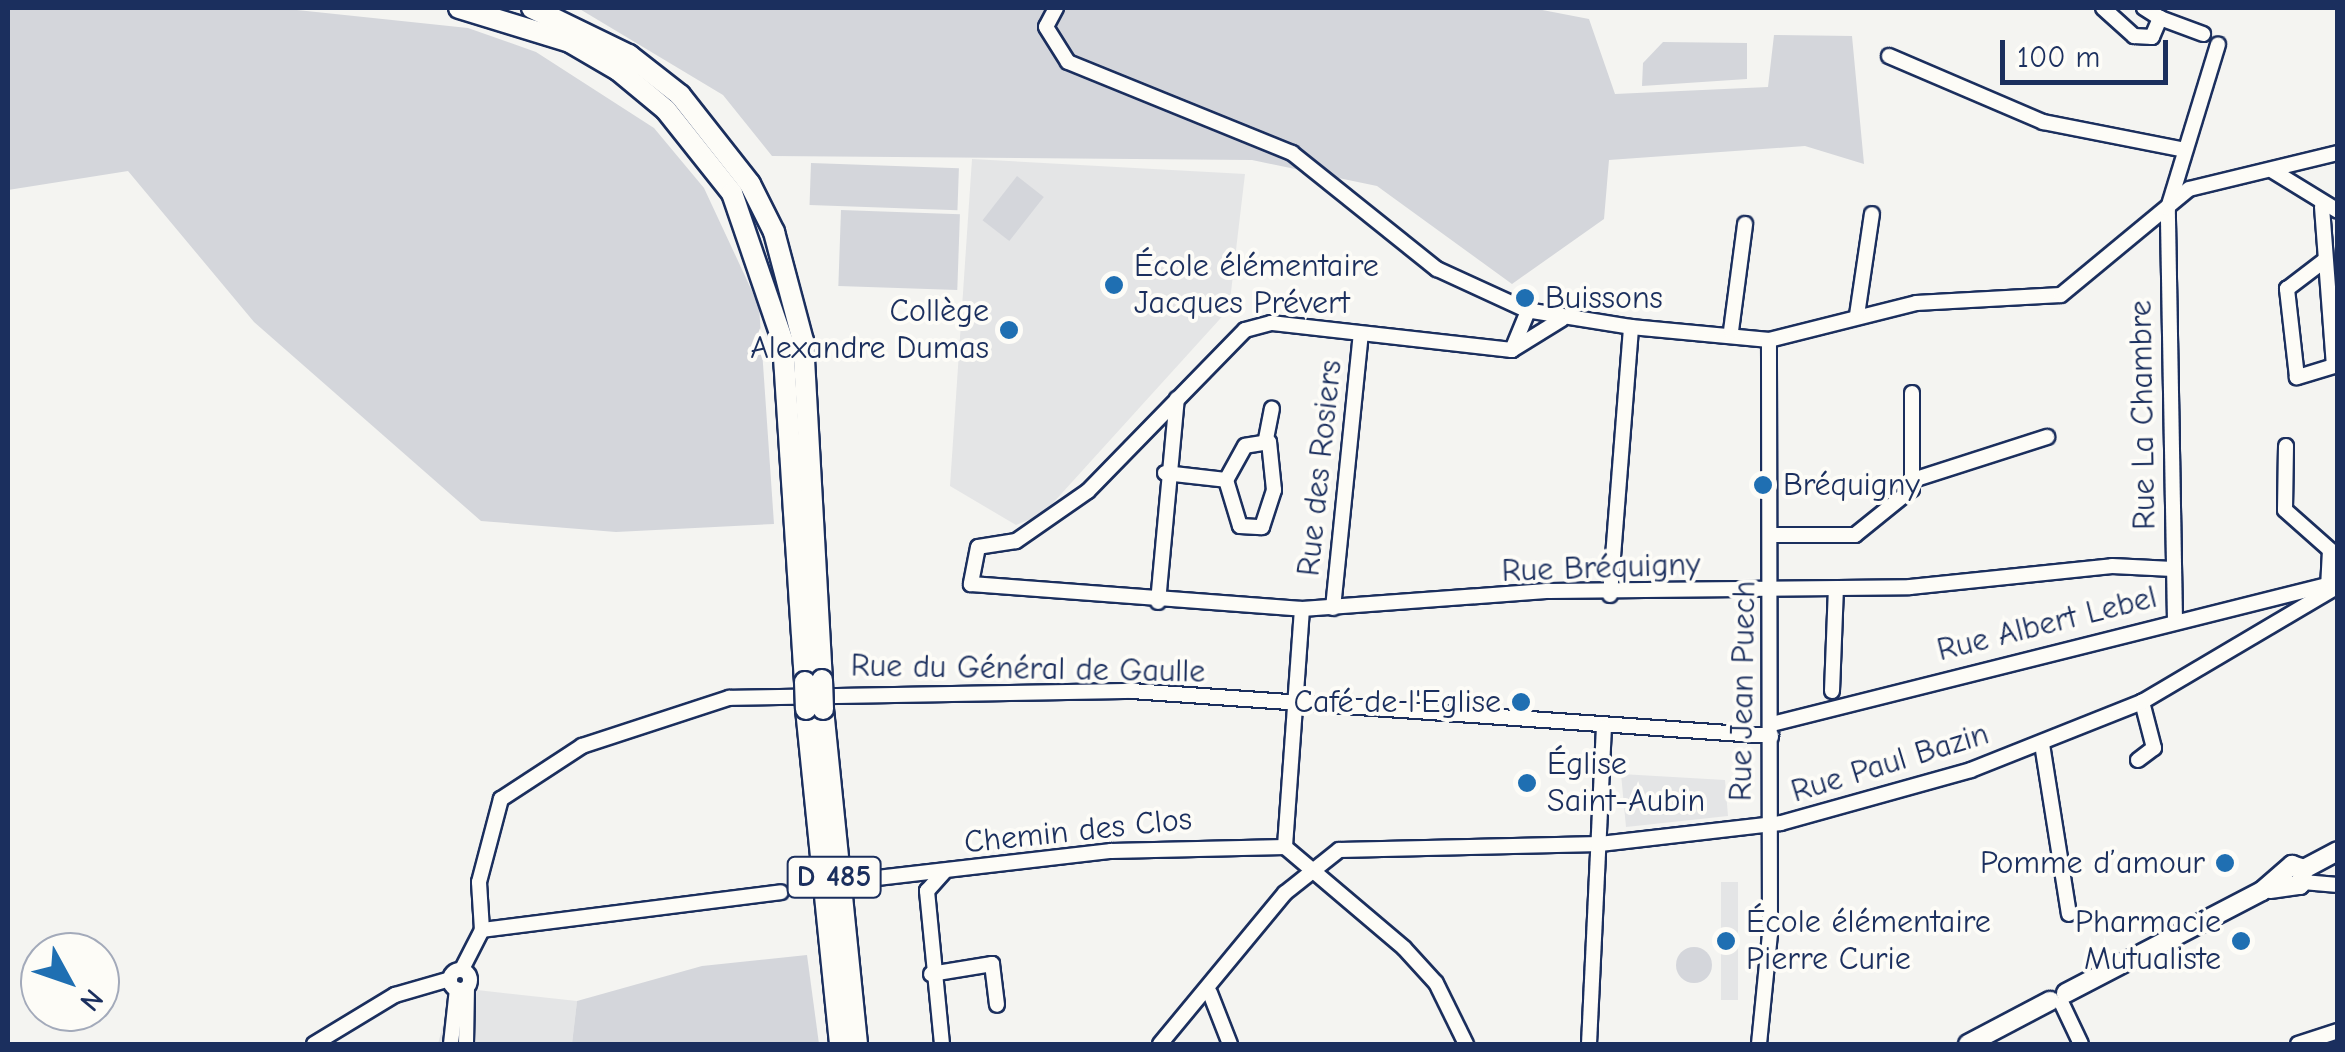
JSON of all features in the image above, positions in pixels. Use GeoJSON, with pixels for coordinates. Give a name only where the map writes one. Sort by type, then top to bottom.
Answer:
{"type":"FeatureCollection","features":[{"type":"Feature","properties":{"kind":"highway","name":"D 485"},"geometry":{"type":"LineString","coordinates":[[459,8],[570,42],[618,70],[666,110],[732,193],[782,342],[814,681]]}},
{"type":"Feature","properties":{"kind":"highway","name":"D 485"},"geometry":{"type":"LineString","coordinates":[[532,8],[616,48],[680,94],[740,168],[774,232],[803,341],[815,709],[840,1044]]}},
{"type":"Feature","properties":{"kind":"highway","name":"D 485"},"geometry":{"type":"LineString","coordinates":[[815,709],[857,1044]]}},
{"type":"Feature","properties":{"kind":"main road"},"geometry":{"type":"LineString","coordinates":[[1968,1044],[2262,890],[2295,877],[2338,851]]}},
{"type":"Feature","properties":{"kind":"street"},"geometry":{"type":"LineString","coordinates":[[1056,8],[1046,27],[1068,62],[1292,152],[1438,269],[1528,310],[1562,319],[1631,328],[1731,330],[1769,340],[1857,315],[2061,295],[2207,181],[2273,171],[2338,153]]}},
{"type":"Feature","properties":{"kind":"street"},"geometry":{"type":"LineString","coordinates":[[2103,8],[2134,36],[2152,37],[2160,18]]}},
{"type":"Feature","properties":{"kind":"street"},"geometry":{"type":"LineString","coordinates":[[2144,8],[2203,34]]}},
{"type":"Feature","properties":{"kind":"street","name":"Rue La Chambre"},"geometry":{"type":"LineString","coordinates":[[2175,620],[2168,208],[2180,148],[2218,44]]}},
{"type":"Feature","properties":{"kind":"street"},"geometry":{"type":"LineString","coordinates":[[1889,56],[2043,122],[2180,148]]}},
{"type":"Feature","properties":{"kind":"street"},"geometry":{"type":"LineString","coordinates":[[2273,171],[2330,209],[2325,260],[2334,280],[2334,366],[2297,377],[2289,365],[2287,289],[2325,260]]}},
{"type":"Feature","properties":{"kind":"street"},"geometry":{"type":"LineString","coordinates":[[1857,315],[1872,214]]}},
{"type":"Feature","properties":{"kind":"street"},"geometry":{"type":"LineString","coordinates":[[1731,330],[1744,224]]}},
{"type":"Feature","properties":{"kind":"street"},"geometry":{"type":"LineString","coordinates":[[1512,350],[1528,310]]}},
{"type":"Feature","properties":{"kind":"street"},"geometry":{"type":"LineString","coordinates":[[1158,602],[1166,473],[1177,398],[1244,330],[1271,323],[1512,350],[1562,319]]}},
{"type":"Feature","properties":{"kind":"street"},"geometry":{"type":"LineString","coordinates":[[1610,594],[1631,328]]}},
{"type":"Feature","properties":{"kind":"street","name":"Rue des Rosiers"},"geometry":{"type":"LineString","coordinates":[[1333,608],[1360,334]]}},
{"type":"Feature","properties":{"kind":"street","name":"Rue Jean Puech"},"geometry":{"type":"LineString","coordinates":[[1759,1044],[1773,591],[1769,340]]}},
{"type":"Feature","properties":{"kind":"street"},"geometry":{"type":"LineString","coordinates":[[1912,393],[1912,480]]}},
{"type":"Feature","properties":{"kind":"street","name":"Rue Bréquigny"},"geometry":{"type":"LineString","coordinates":[[1177,398],[1088,491],[1016,541],[978,547],[972,584],[1158,602],[1302,609],[1610,594],[1836,589],[2172,568]]}},
{"type":"Feature","properties":{"kind":"street"},"geometry":{"type":"LineString","coordinates":[[1266,439],[1246,446],[1226,480],[1240,526],[1262,527],[1274,490],[1266,439],[1272,410]]}},
{"type":"Feature","properties":{"kind":"street"},"geometry":{"type":"LineString","coordinates":[[1773,535],[1855,535],[1912,480],[2047,437]]}},
{"type":"Feature","properties":{"kind":"street"},"geometry":{"type":"LineString","coordinates":[[2286,446],[2285,510],[2330,550],[2334,584]]}},
{"type":"Feature","properties":{"kind":"street"},"geometry":{"type":"LineString","coordinates":[[1166,473],[1226,480]]}},
{"type":"Feature","properties":{"kind":"street","name":"Rue Albert Lebel"},"geometry":{"type":"LineString","coordinates":[[1771,730],[2175,620],[2334,584]]}},
{"type":"Feature","properties":{"kind":"street","name":"Rue Paul Bazin"},"geometry":{"type":"LineString","coordinates":[[1160,1044],[1210,993],[1306,874],[1338,850],[1370,845],[1600,844],[1768,826],[2042,744],[2142,702],[2334,584]]}},
{"type":"Feature","properties":{"kind":"street"},"geometry":{"type":"LineString","coordinates":[[1832,690],[1836,589]]}},
{"type":"Feature","properties":{"kind":"street"},"geometry":{"type":"LineString","coordinates":[[1302,609],[1290,702],[1284,847],[1306,874],[1404,948],[1436,983],[1466,1044]]}},
{"type":"Feature","properties":{"kind":"street","name":"Rue du Général de Gaulle"},"geometry":{"type":"LineString","coordinates":[[482,930],[479,882],[502,799],[582,746],[677,712],[772,694],[1132,691],[1604,727],[1771,730]]}},
{"type":"Feature","properties":{"kind":"street"},"geometry":{"type":"LineString","coordinates":[[2138,760],[2154,748],[2142,702]]}},
{"type":"Feature","properties":{"kind":"street"},"geometry":{"type":"LineString","coordinates":[[1589,1044],[1604,727]]}},
{"type":"Feature","properties":{"kind":"street"},"geometry":{"type":"LineString","coordinates":[[2042,744],[2069,914]]}},
{"type":"Feature","properties":{"kind":"street","name":"Chemin des Clos"},"geometry":{"type":"LineString","coordinates":[[877,878],[1111,851],[1284,847]]}},
{"type":"Feature","properties":{"kind":"street"},"geometry":{"type":"LineString","coordinates":[[942,1044],[932,974],[927,891],[944,872]]}},
{"type":"Feature","properties":{"kind":"street"},"geometry":{"type":"LineString","coordinates":[[2295,877],[2338,886]]}},
{"type":"Feature","properties":{"kind":"street"},"geometry":{"type":"LineString","coordinates":[[450,1044],[459,981],[482,930],[781,892]]}},
{"type":"Feature","properties":{"kind":"street"},"geometry":{"type":"LineString","coordinates":[[932,974],[992,964],[997,1005]]}},
{"type":"Feature","properties":{"kind":"street"},"geometry":{"type":"LineString","coordinates":[[314,1044],[396,995],[459,981]]}},
{"type":"Feature","properties":{"kind":"street"},"geometry":{"type":"LineString","coordinates":[[459,981],[466,1044]]}},
{"type":"Feature","properties":{"kind":"street"},"geometry":{"type":"LineString","coordinates":[[1210,993],[1230,1044]]}},
{"type":"Feature","properties":{"kind":"street"},"geometry":{"type":"LineString","coordinates":[[2059,999],[2080,1044]]}},
{"type":"Feature","properties":{"kind":"street"},"geometry":{"type":"LineString","coordinates":[[2298,1044],[2338,1030]]}},
{"type":"Feature","properties":{"kind":"shaded area"},"geometry":{"type":"Polygon","coordinates":[[[8,8],[278,8],[468,28],[536,52],[654,128],[704,188],[759,306],[774,524],[616,532],[481,521],[254,322],[128,171],[8,190],[8,8]]]}},
{"type":"Feature","properties":{"kind":"shaded area"},"geometry":{"type":"Polygon","coordinates":[[[578,8],[1532,8],[1589,19],[1615,94],[1768,87],[1774,35],[1852,36],[1864,164],[1805,146],[1609,160],[1604,219],[1512,284],[1377,186],[1252,160],[772,156],[723,95],[578,8]]]}},
{"type":"Feature","properties":{"kind":"shaded area"},"geometry":{"type":"Polygon","coordinates":[[[1663,42],[1747,43],[1747,79],[1642,86],[1643,63],[1663,42]]]}},
{"type":"Feature","properties":{"kind":"shaded area","name":"École élémentaire Jacques Prévert"},"geometry":{"type":"Polygon","coordinates":[[[972,159],[1245,174],[1229,309],[1043,514],[1016,525],[950,486],[972,159]]]}},
{"type":"Feature","properties":{"kind":"shaded area"},"geometry":{"type":"Polygon","coordinates":[[[811,163],[959,168],[957,210],[810,205],[811,163]]]}},
{"type":"Feature","properties":{"kind":"shaded area"},"geometry":{"type":"Polygon","coordinates":[[[1017,176],[1044,197],[1009,241],[983,220],[1017,176]]]}},
{"type":"Feature","properties":{"kind":"shaded area"},"geometry":{"type":"Polygon","coordinates":[[[841,210],[960,214],[957,290],[838,286],[841,210]]]}},
{"type":"Feature","properties":{"kind":"shaded area"},"geometry":{"type":"Polygon","coordinates":[[[1621,774],[1725,780],[1728,816],[1626,827],[1621,774]]]}},
{"type":"Feature","properties":{"kind":"shaded area","name":"École élémentaire Pierre Curie"},"geometry":{"type":"Polygon","coordinates":[[[1721,882],[1738,882],[1738,1000],[1721,1000],[1721,882]]]}},
{"type":"Feature","properties":{"kind":"shaded area"},"geometry":{"type":"Polygon","coordinates":[[[1694,947],[1707,952],[1712,965],[1707,978],[1694,983],[1681,978],[1676,965],[1681,952],[1694,947]]]}},
{"type":"Feature","properties":{"kind":"shaded area"},"geometry":{"type":"Polygon","coordinates":[[[807,955],[819,1044],[572,1044],[577,1001],[702,966],[807,955]]]}},
{"type":"Feature","properties":{"kind":"shaded area"},"geometry":{"type":"Polygon","coordinates":[[[477,990],[577,1001],[572,1044],[438,1044],[450,997],[477,990]]]}},
{"type":"Feature","properties":{"kind":"place","name":"École élémentaire Jacques Prévert"},"geometry":{"type":"Point","coordinates":[1114,285]}},
{"type":"Feature","properties":{"kind":"place","name":"Buissons"},"geometry":{"type":"Point","coordinates":[1525,298]}},
{"type":"Feature","properties":{"kind":"place","name":"Collège Alexandre Dumas"},"geometry":{"type":"Point","coordinates":[1009,330]}},
{"type":"Feature","properties":{"kind":"place","name":"Bréquigny"},"geometry":{"type":"Point","coordinates":[1763,485]}},
{"type":"Feature","properties":{"kind":"place","name":"Café de l'Eglise"},"geometry":{"type":"Point","coordinates":[1521,702]}},
{"type":"Feature","properties":{"kind":"place","name":"Église Saint-Aubin"},"geometry":{"type":"Point","coordinates":[1527,783]}},
{"type":"Feature","properties":{"kind":"place","name":"Pomme d’amour"},"geometry":{"type":"Point","coordinates":[2225,863]}},
{"type":"Feature","properties":{"kind":"place","name":"École élémentaire Pierre Curie"},"geometry":{"type":"Point","coordinates":[1726,941]}},
{"type":"Feature","properties":{"kind":"place","name":"Pharmacie Mutualiste"},"geometry":{"type":"Point","coordinates":[2241,941]}}]}
